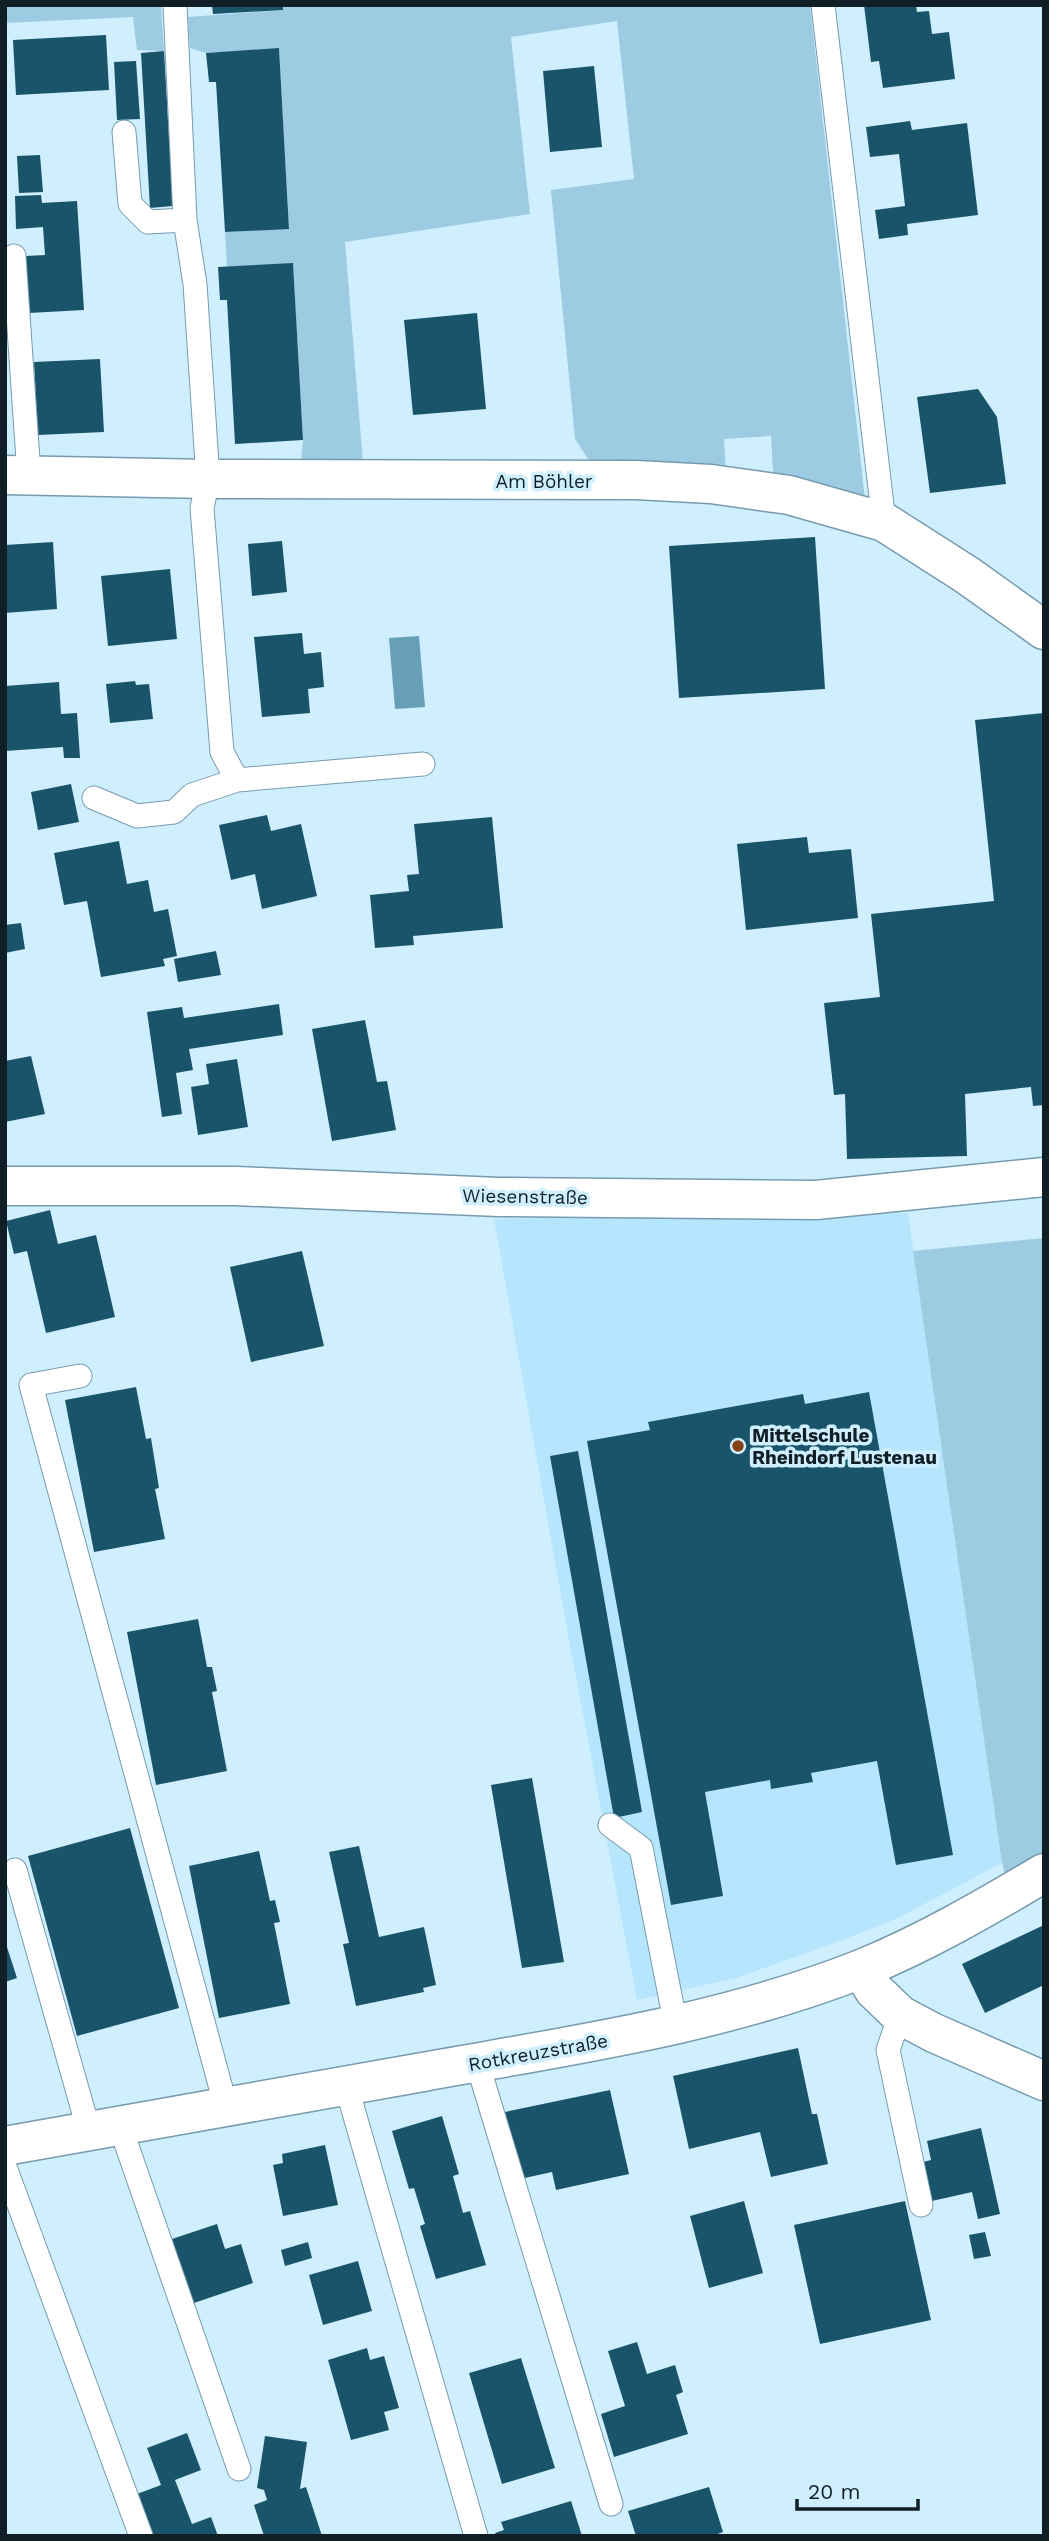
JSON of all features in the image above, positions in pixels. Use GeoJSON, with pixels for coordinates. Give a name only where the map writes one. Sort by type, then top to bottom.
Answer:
{"type":"FeatureCollection","features":[{"type":"Feature","properties":{"kind":"street","name":"Am Böhler"},"geometry":{"type":"LineString","coordinates":[[17,475],[208,479],[636,480],[711,484],[789,495],[884,522],[967,575],[1044,630]]}},
{"type":"Feature","properties":{"kind":"street","name":"Wiesenstraße"},"geometry":{"type":"LineString","coordinates":[[5,1186],[235,1186],[499,1197],[816,1200],[1044,1177]]}},
{"type":"Feature","properties":{"kind":"street","name":"Rotkreuzstraße"},"geometry":{"type":"LineString","coordinates":[[5,2146],[606,2041],[742,2009],[861,1969],[998,1901],[1044,1873]]}},
{"type":"Feature","properties":{"kind":"street"},"geometry":{"type":"LineString","coordinates":[[861,1969],[874,1990],[900,2015],[934,2033],[1044,2081]]}},
{"type":"Feature","properties":{"kind":"lane"},"geometry":{"type":"LineString","coordinates":[[175,5],[184,220],[195,284],[208,479],[202,508],[222,752],[237,780]]}},
{"type":"Feature","properties":{"kind":"lane"},"geometry":{"type":"LineString","coordinates":[[823,5],[884,522]]}},
{"type":"Feature","properties":{"kind":"lane"},"geometry":{"type":"LineString","coordinates":[[124,132],[130,204],[148,222],[184,220]]}},
{"type":"Feature","properties":{"kind":"lane"},"geometry":{"type":"LineString","coordinates":[[15,256],[17,475]]}},
{"type":"Feature","properties":{"kind":"lane"},"geometry":{"type":"LineString","coordinates":[[94,798],[137,816],[174,812],[192,795],[237,780],[423,764]]}},
{"type":"Feature","properties":{"kind":"lane"},"geometry":{"type":"LineString","coordinates":[[80,1376],[31,1385],[226,2107]]}},
{"type":"Feature","properties":{"kind":"lane"},"geometry":{"type":"LineString","coordinates":[[610,1825],[641,1848],[676,2025]]}},
{"type":"Feature","properties":{"kind":"lane"},"geometry":{"type":"LineString","coordinates":[[15,1870],[104,2128],[239,2469]]}},
{"type":"Feature","properties":{"kind":"lane"},"geometry":{"type":"LineString","coordinates":[[900,2015],[888,2050],[921,2205]]}},
{"type":"Feature","properties":{"kind":"lane"},"geometry":{"type":"LineString","coordinates":[[477,2062],[611,2504]]}},
{"type":"Feature","properties":{"kind":"lane"},"geometry":{"type":"LineString","coordinates":[[346,2085],[476,2536]]}},
{"type":"Feature","properties":{"kind":"lane"},"geometry":{"type":"LineString","coordinates":[[5,2167],[141,2536]]}},
{"type":"Feature","properties":{"kind":"shaded area"},"geometry":{"type":"Polygon","coordinates":[[[5,5],[161,5],[164,51],[137,50],[133,17],[5,23],[5,5]]]}},
{"type":"Feature","properties":{"kind":"shaded area"},"geometry":{"type":"Polygon","coordinates":[[[283,5],[810,5],[865,499],[773,472],[771,436],[724,439],[726,471],[673,463],[590,462],[575,439],[551,190],[634,179],[617,21],[511,37],[530,214],[345,242],[363,463],[301,463],[303,440],[293,264],[227,267],[225,232],[289,228],[279,49],[206,53],[190,48],[188,17],[283,10],[283,5]]]}},
{"type":"Feature","properties":{"kind":"shaded area"},"geometry":{"type":"Polygon","coordinates":[[[419,636],[425,707],[395,709],[389,638],[419,636]]]}},
{"type":"Feature","properties":{"kind":"shaded area","name":"Mittelschule Rheindorf Lustenau"},"geometry":{"type":"Polygon","coordinates":[[[908,1213],[1002,1863],[898,1918],[843,1940],[736,1978],[637,2000],[494,1219],[908,1213]]]}},
{"type":"Feature","properties":{"kind":"shaded area"},"geometry":{"type":"Polygon","coordinates":[[[1044,1238],[1044,1873],[1010,1893],[1002,1863],[913,1251],[1044,1238]]]}},
{"type":"Feature","properties":{"kind":"building"},"geometry":{"type":"Polygon","coordinates":[[[212,5],[283,5],[283,10],[213,14],[212,5]]]}},
{"type":"Feature","properties":{"kind":"building"},"geometry":{"type":"Polygon","coordinates":[[[864,5],[916,5],[917,12],[929,11],[932,34],[949,32],[955,79],[883,88],[879,61],[871,62],[864,5]]]}},
{"type":"Feature","properties":{"kind":"building"},"geometry":{"type":"Polygon","coordinates":[[[106,35],[109,90],[16,95],[13,40],[106,35]]]}},
{"type":"Feature","properties":{"kind":"building"},"geometry":{"type":"Polygon","coordinates":[[[279,48],[289,229],[225,232],[216,82],[209,82],[206,53],[279,48]]]}},
{"type":"Feature","properties":{"kind":"building"},"geometry":{"type":"Polygon","coordinates":[[[164,51],[173,206],[150,208],[141,53],[164,51]]]}},
{"type":"Feature","properties":{"kind":"building"},"geometry":{"type":"Polygon","coordinates":[[[136,61],[140,119],[117,120],[114,62],[136,61]]]}},
{"type":"Feature","properties":{"kind":"building"},"geometry":{"type":"Polygon","coordinates":[[[594,66],[602,147],[550,152],[543,71],[594,66]]]}},
{"type":"Feature","properties":{"kind":"building"},"geometry":{"type":"Polygon","coordinates":[[[910,121],[912,130],[967,123],[978,215],[907,224],[908,235],[879,239],[875,210],[905,206],[899,154],[870,157],[866,127],[910,121]]]}},
{"type":"Feature","properties":{"kind":"building"},"geometry":{"type":"Polygon","coordinates":[[[40,155],[43,192],[19,193],[17,156],[40,155]]]}},
{"type":"Feature","properties":{"kind":"building"},"geometry":{"type":"Polygon","coordinates":[[[41,195],[42,203],[77,201],[84,310],[29,313],[26,256],[45,255],[43,227],[16,229],[15,196],[41,195]]]}},
{"type":"Feature","properties":{"kind":"building"},"geometry":{"type":"Polygon","coordinates":[[[293,263],[303,440],[235,444],[227,300],[220,300],[218,267],[293,263]]]}},
{"type":"Feature","properties":{"kind":"building"},"geometry":{"type":"Polygon","coordinates":[[[477,313],[486,409],[413,415],[404,320],[477,313]]]}},
{"type":"Feature","properties":{"kind":"building"},"geometry":{"type":"Polygon","coordinates":[[[100,359],[104,432],[38,435],[34,362],[100,359]]]}},
{"type":"Feature","properties":{"kind":"building"},"geometry":{"type":"Polygon","coordinates":[[[978,389],[997,417],[1006,484],[930,493],[917,397],[978,389]]]}},
{"type":"Feature","properties":{"kind":"building"},"geometry":{"type":"Polygon","coordinates":[[[815,537],[825,689],[679,698],[669,546],[815,537]]]}},
{"type":"Feature","properties":{"kind":"building"},"geometry":{"type":"Polygon","coordinates":[[[282,541],[287,592],[252,596],[248,544],[282,541]]]}},
{"type":"Feature","properties":{"kind":"building"},"geometry":{"type":"Polygon","coordinates":[[[53,542],[57,609],[5,613],[5,545],[53,542]]]}},
{"type":"Feature","properties":{"kind":"building"},"geometry":{"type":"Polygon","coordinates":[[[170,569],[177,639],[108,646],[101,576],[170,569]]]}},
{"type":"Feature","properties":{"kind":"building"},"geometry":{"type":"Polygon","coordinates":[[[302,633],[304,654],[321,652],[324,687],[308,689],[310,713],[262,717],[254,637],[302,633]]]}},
{"type":"Feature","properties":{"kind":"building"},"geometry":{"type":"Polygon","coordinates":[[[135,681],[136,685],[149,684],[153,719],[110,723],[106,684],[135,681]]]}},
{"type":"Feature","properties":{"kind":"building"},"geometry":{"type":"Polygon","coordinates":[[[59,682],[61,714],[77,713],[80,758],[64,758],[63,747],[5,751],[5,686],[59,682]]]}},
{"type":"Feature","properties":{"kind":"building"},"geometry":{"type":"Polygon","coordinates":[[[1044,713],[1044,1105],[1033,1106],[1031,1087],[965,1094],[967,1156],[847,1159],[845,1094],[834,1095],[824,1003],[880,997],[871,914],[994,901],[975,720],[1044,713]]]}},
{"type":"Feature","properties":{"kind":"building"},"geometry":{"type":"Polygon","coordinates":[[[71,784],[79,822],[38,830],[31,792],[71,784]]]}},
{"type":"Feature","properties":{"kind":"building"},"geometry":{"type":"Polygon","coordinates":[[[267,815],[271,831],[301,824],[317,896],[262,909],[255,874],[231,880],[219,825],[267,815]]]}},
{"type":"Feature","properties":{"kind":"building"},"geometry":{"type":"Polygon","coordinates":[[[492,817],[503,928],[413,936],[414,945],[375,948],[370,895],[409,891],[407,875],[419,874],[414,824],[492,817]]]}},
{"type":"Feature","properties":{"kind":"building"},"geometry":{"type":"Polygon","coordinates":[[[807,837],[809,853],[851,849],[858,918],[746,930],[737,844],[807,837]]]}},
{"type":"Feature","properties":{"kind":"building"},"geometry":{"type":"Polygon","coordinates":[[[119,841],[127,884],[148,880],[154,912],[168,909],[177,956],[163,959],[165,966],[101,977],[87,901],[64,905],[54,853],[119,841]]]}},
{"type":"Feature","properties":{"kind":"building"},"geometry":{"type":"Polygon","coordinates":[[[21,923],[25,949],[5,953],[5,925],[21,923]]]}},
{"type":"Feature","properties":{"kind":"building"},"geometry":{"type":"Polygon","coordinates":[[[216,951],[221,975],[178,982],[174,959],[216,951]]]}},
{"type":"Feature","properties":{"kind":"building"},"geometry":{"type":"Polygon","coordinates":[[[279,1004],[283,1035],[189,1049],[193,1070],[176,1073],[182,1114],[162,1117],[147,1012],[182,1007],[184,1018],[279,1004]]]}},
{"type":"Feature","properties":{"kind":"building"},"geometry":{"type":"Polygon","coordinates":[[[365,1020],[377,1082],[387,1081],[396,1130],[332,1141],[312,1029],[365,1020]]]}},
{"type":"Feature","properties":{"kind":"building"},"geometry":{"type":"Polygon","coordinates":[[[31,1056],[45,1114],[5,1122],[5,1061],[31,1056]]]}},
{"type":"Feature","properties":{"kind":"building"},"geometry":{"type":"Polygon","coordinates":[[[237,1059],[248,1127],[198,1135],[191,1087],[209,1084],[206,1064],[237,1059]]]}},
{"type":"Feature","properties":{"kind":"building"},"geometry":{"type":"Polygon","coordinates":[[[50,1210],[58,1244],[96,1235],[115,1317],[46,1333],[27,1251],[14,1254],[6,1221],[50,1210]]]}},
{"type":"Feature","properties":{"kind":"building"},"geometry":{"type":"Polygon","coordinates":[[[302,1251],[324,1346],[251,1362],[230,1267],[302,1251]]]}},
{"type":"Feature","properties":{"kind":"building"},"geometry":{"type":"Polygon","coordinates":[[[136,1387],[146,1439],[151,1438],[159,1488],[155,1489],[165,1539],[94,1552],[65,1400],[136,1387]]]}},
{"type":"Feature","properties":{"kind":"building"},"geometry":{"type":"Polygon","coordinates":[[[869,1392],[953,1855],[896,1865],[877,1761],[811,1773],[813,1782],[771,1789],[770,1780],[705,1792],[723,1896],[671,1905],[587,1441],[650,1430],[648,1422],[803,1394],[805,1404],[869,1392]]]}},
{"type":"Feature","properties":{"kind":"building"},"geometry":{"type":"Polygon","coordinates":[[[578,1451],[642,1812],[614,1818],[550,1456],[578,1451]]]}},
{"type":"Feature","properties":{"kind":"building"},"geometry":{"type":"Polygon","coordinates":[[[198,1619],[207,1667],[212,1667],[217,1691],[212,1692],[227,1771],[156,1785],[127,1632],[198,1619]]]}},
{"type":"Feature","properties":{"kind":"building"},"geometry":{"type":"Polygon","coordinates":[[[532,1778],[564,1962],[522,1968],[491,1785],[532,1778]]]}},
{"type":"Feature","properties":{"kind":"building"},"geometry":{"type":"Polygon","coordinates":[[[130,1828],[179,2008],[77,2036],[28,1856],[130,1828]]]}},
{"type":"Feature","properties":{"kind":"building"},"geometry":{"type":"Polygon","coordinates":[[[359,1846],[379,1937],[424,1927],[436,1985],[423,1988],[424,1992],[356,2006],[343,1944],[349,1943],[329,1852],[359,1846]]]}},
{"type":"Feature","properties":{"kind":"building"},"geometry":{"type":"Polygon","coordinates":[[[259,1851],[270,1901],[275,1900],[280,1922],[274,1923],[290,2004],[219,2018],[189,1866],[259,1851]]]}},
{"type":"Feature","properties":{"kind":"building"},"geometry":{"type":"Polygon","coordinates":[[[1044,1925],[1044,1985],[985,2013],[962,1964],[1044,1925]]]}},
{"type":"Feature","properties":{"kind":"building"},"geometry":{"type":"Polygon","coordinates":[[[5,1945],[17,1978],[5,1982],[5,1945]]]}},
{"type":"Feature","properties":{"kind":"building"},"geometry":{"type":"Polygon","coordinates":[[[798,2048],[812,2114],[817,2114],[828,2164],[771,2177],[760,2132],[689,2149],[673,2076],[798,2048]]]}},
{"type":"Feature","properties":{"kind":"building"},"geometry":{"type":"Polygon","coordinates":[[[610,2090],[629,2174],[556,2190],[552,2172],[520,2179],[505,2112],[610,2090]]]}},
{"type":"Feature","properties":{"kind":"building"},"geometry":{"type":"Polygon","coordinates":[[[442,2116],[459,2174],[453,2176],[463,2213],[470,2211],[486,2265],[436,2279],[420,2226],[425,2224],[414,2188],[409,2189],[392,2131],[442,2116]]]}},
{"type":"Feature","properties":{"kind":"building"},"geometry":{"type":"Polygon","coordinates":[[[981,2128],[1000,2214],[978,2219],[972,2192],[932,2201],[923,2162],[931,2160],[927,2141],[981,2128]]]}},
{"type":"Feature","properties":{"kind":"building"},"geometry":{"type":"Polygon","coordinates":[[[325,2145],[338,2205],[283,2216],[273,2165],[283,2163],[282,2154],[325,2145]]]}},
{"type":"Feature","properties":{"kind":"building"},"geometry":{"type":"Polygon","coordinates":[[[744,2201],[763,2273],[709,2288],[690,2216],[744,2201]]]}},
{"type":"Feature","properties":{"kind":"building"},"geometry":{"type":"Polygon","coordinates":[[[905,2201],[931,2320],[820,2344],[794,2225],[905,2201]]]}},
{"type":"Feature","properties":{"kind":"building"},"geometry":{"type":"Polygon","coordinates":[[[217,2224],[225,2249],[241,2244],[253,2283],[188,2305],[166,2241],[217,2224]]]}},
{"type":"Feature","properties":{"kind":"building"},"geometry":{"type":"Polygon","coordinates":[[[985,2232],[991,2256],[974,2259],[969,2235],[985,2232]]]}},
{"type":"Feature","properties":{"kind":"building"},"geometry":{"type":"Polygon","coordinates":[[[308,2242],[312,2258],[285,2266],[281,2250],[308,2242]]]}},
{"type":"Feature","properties":{"kind":"building"},"geometry":{"type":"Polygon","coordinates":[[[358,2261],[372,2311],[323,2325],[309,2275],[358,2261]]]}},
{"type":"Feature","properties":{"kind":"building"},"geometry":{"type":"Polygon","coordinates":[[[637,2342],[647,2374],[675,2365],[683,2392],[676,2395],[688,2434],[614,2457],[601,2414],[625,2406],[608,2351],[637,2342]]]}},
{"type":"Feature","properties":{"kind":"building"},"geometry":{"type":"Polygon","coordinates":[[[367,2348],[370,2360],[384,2356],[399,2408],[384,2412],[389,2430],[351,2440],[328,2360],[367,2348]]]}},
{"type":"Feature","properties":{"kind":"building"},"geometry":{"type":"Polygon","coordinates":[[[521,2358],[555,2468],[502,2484],[469,2373],[521,2358]]]}},
{"type":"Feature","properties":{"kind":"building"},"geometry":{"type":"Polygon","coordinates":[[[187,2433],[201,2470],[175,2480],[192,2524],[211,2517],[218,2536],[153,2536],[137,2494],[161,2485],[147,2448],[187,2433]]]}},
{"type":"Feature","properties":{"kind":"building"},"geometry":{"type":"Polygon","coordinates":[[[265,2436],[307,2442],[300,2489],[306,2487],[322,2536],[264,2536],[254,2505],[267,2500],[264,2490],[257,2488],[265,2436]]]}},
{"type":"Feature","properties":{"kind":"building"},"geometry":{"type":"Polygon","coordinates":[[[709,2487],[723,2532],[712,2536],[636,2536],[628,2511],[709,2487]]]}},
{"type":"Feature","properties":{"kind":"building"},"geometry":{"type":"Polygon","coordinates":[[[571,2501],[582,2536],[496,2536],[495,2533],[504,2530],[501,2522],[571,2501]]]}},
{"type":"Feature","properties":{"kind":"place","name":"Mittelschule Rheindorf Lustenau"},"geometry":{"type":"Point","coordinates":[738,1446]}}]}
